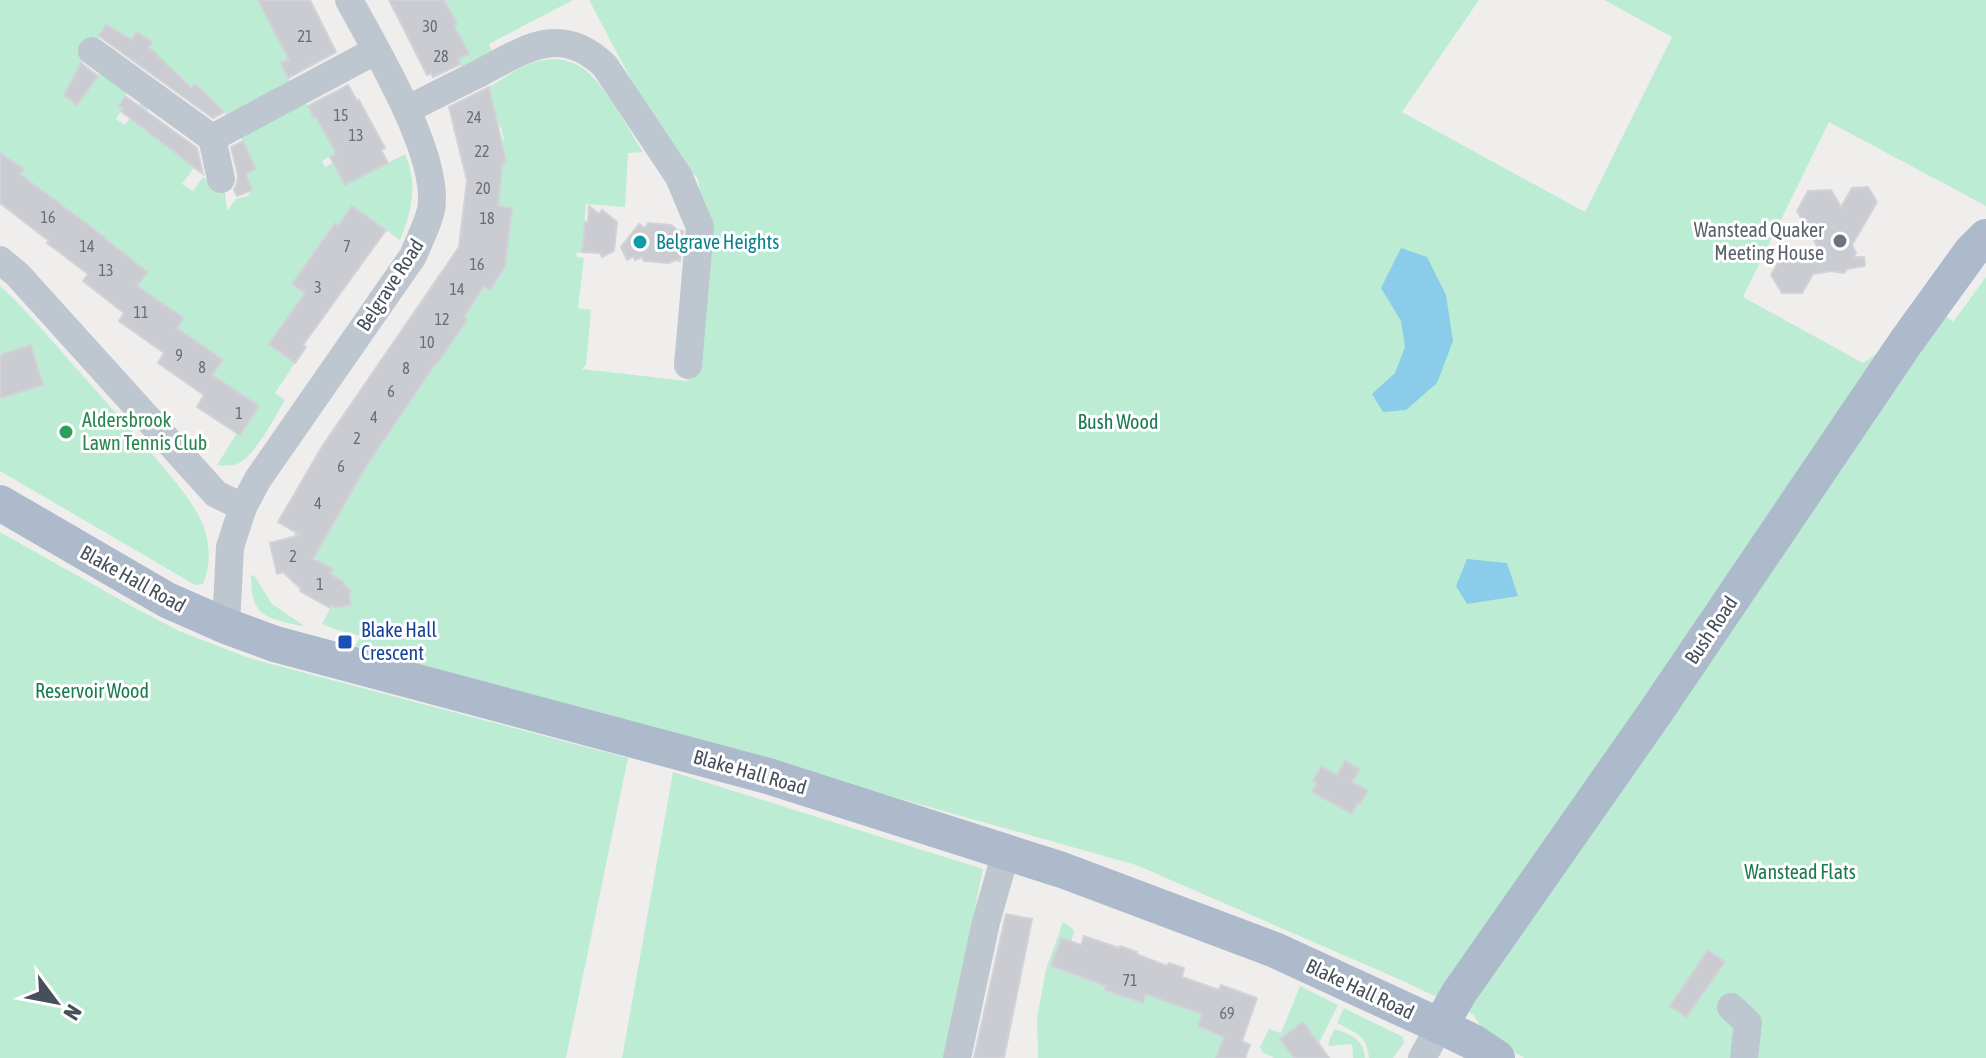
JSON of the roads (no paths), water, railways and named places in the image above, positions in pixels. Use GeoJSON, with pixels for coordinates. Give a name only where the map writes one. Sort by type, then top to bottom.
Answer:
{"type":"FeatureCollection","features":[{"type":"Feature","properties":{"kind":"main road","name":"Bush Road"},"geometry":{"type":"LineString","coordinates":[[1440,1026],[1459,993],[1657,710],[1906,342],[1971,252],[1986,237]]}},
{"type":"Feature","properties":{"kind":"main road","name":"Blake Hall Road"},"geometry":{"type":"LineString","coordinates":[[0,503],[167,600],[226,626],[275,644],[768,776],[1062,870],[1275,950],[1473,1042],[1497,1058]]}},
{"type":"Feature","properties":{"kind":"street","name":"Belgrave Road"},"geometry":{"type":"LineString","coordinates":[[243,507],[258,479],[413,256],[431,207],[429,172],[407,110],[349,0]]}},
{"type":"Feature","properties":{"kind":"street"},"geometry":{"type":"LineString","coordinates":[[407,110],[530,46],[557,43],[576,46],[592,54],[605,66],[679,177],[700,227],[688,365]]}},
{"type":"Feature","properties":{"kind":"street"},"geometry":{"type":"LineString","coordinates":[[92,51],[212,138],[221,179]]}},
{"type":"Feature","properties":{"kind":"street"},"geometry":{"type":"LineString","coordinates":[[212,138],[375,51]]}},
{"type":"Feature","properties":{"kind":"street"},"geometry":{"type":"LineString","coordinates":[[0,260],[17,274],[216,494],[243,507],[230,547],[226,626]]}},
{"type":"Feature","properties":{"kind":"street"},"geometry":{"type":"LineString","coordinates":[[957,1058],[986,922],[1006,852]]}},
{"type":"Feature","properties":{"kind":"street"},"geometry":{"type":"LineString","coordinates":[[1731,1007],[1748,1023],[1744,1058]]}},
{"type":"Feature","properties":{"kind":"street"},"geometry":{"type":"LineString","coordinates":[[1422,1058],[1440,1026]]}},
{"type":"Feature","properties":{"kind":"water"},"geometry":{"type":"Polygon","coordinates":[[[1401,248],[1427,257],[1446,295],[1453,341],[1437,383],[1406,410],[1383,412],[1372,394],[1395,373],[1405,347],[1401,321],[1381,288],[1401,248]]]}},
{"type":"Feature","properties":{"kind":"water"},"geometry":{"type":"Polygon","coordinates":[[[1467,559],[1507,563],[1518,596],[1467,604],[1456,586],[1467,559]]]}},
{"type":"Feature","properties":{"kind":"place","name":"Wanstead Quaker Meeting House"},"geometry":{"type":"Point","coordinates":[1840,241]}},
{"type":"Feature","properties":{"kind":"place","name":"Belgrave Heights"},"geometry":{"type":"Point","coordinates":[640,242]}},
{"type":"Feature","properties":{"kind":"place","name":"Aldersbrook Lawn Tennis Club"},"geometry":{"type":"Point","coordinates":[66,432]}},
{"type":"Feature","properties":{"kind":"place","name":"Blake Hall Crescent"},"geometry":{"type":"Point","coordinates":[345,642]}},
{"type":"Feature","properties":{"kind":"park label","name":"Bush Wood"},"geometry":{"type":"Point","coordinates":[1118,422]}},
{"type":"Feature","properties":{"kind":"park label","name":"Reservoir Wood"},"geometry":{"type":"Point","coordinates":[92,691]}},
{"type":"Feature","properties":{"kind":"park label","name":"Wanstead Flats"},"geometry":{"type":"Point","coordinates":[1800,872]}}]}
